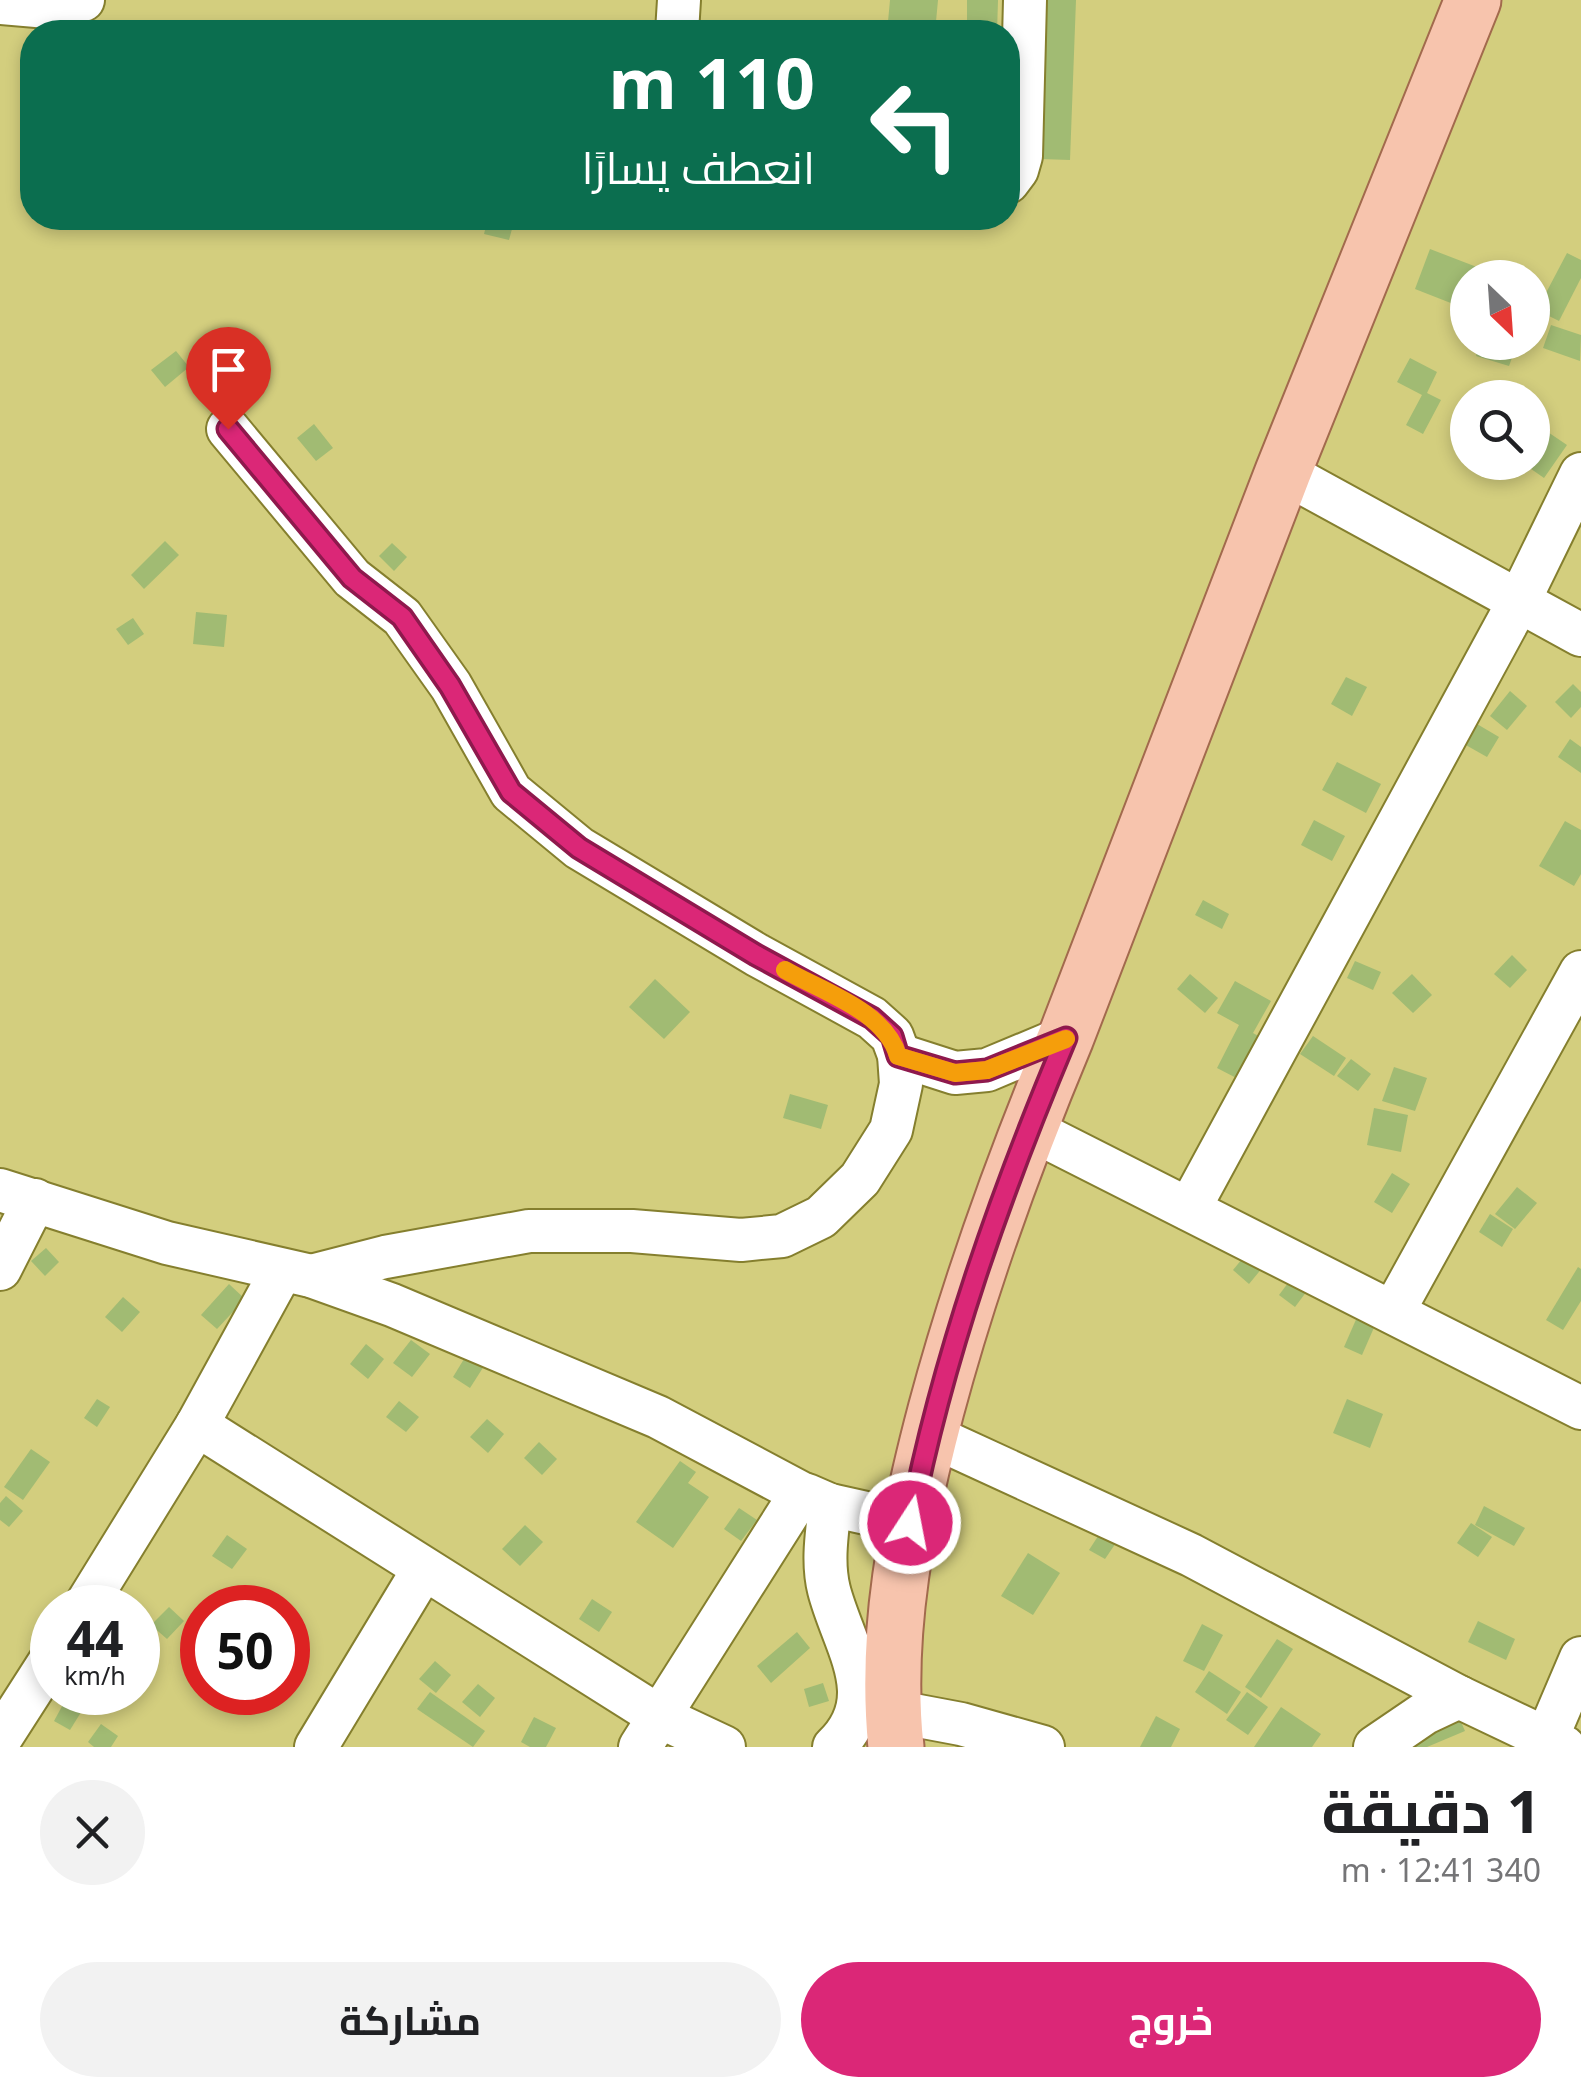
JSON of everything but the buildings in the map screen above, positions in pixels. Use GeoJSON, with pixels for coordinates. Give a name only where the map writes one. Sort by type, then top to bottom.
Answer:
{"type":"FeatureCollection","features":[{"type":"Feature","properties":{"kind":"main road"},"geometry":{"type":"LineString","coordinates":[[894,1729],[892,1660],[897,1592],[930,1434],[958,1327],[1028,1128],[1283,472],[1473,0]]}},
{"type":"Feature","properties":{"kind":"street"},"geometry":{"type":"LineString","coordinates":[[0,3],[48,7],[83,0]]}},
{"type":"Feature","properties":{"kind":"street"},"geometry":{"type":"LineString","coordinates":[[1020,160],[1025,0]]}},
{"type":"Feature","properties":{"kind":"street"},"geometry":{"type":"LineString","coordinates":[[98,1585],[196,1424],[296,1274],[529,1231],[583,1229],[740,1240],[782,1236],[821,1217],[860,1179],[891,1130],[901,1084],[892,1036],[872,1018],[756,955],[579,848],[511,792],[450,686],[402,617],[352,578],[228,429]]}},
{"type":"Feature","properties":{"kind":"street"},"geometry":{"type":"LineString","coordinates":[[1283,472],[1581,636]]}},
{"type":"Feature","properties":{"kind":"street"},"geometry":{"type":"LineString","coordinates":[[1190,1208],[1518,601],[1581,474]]}},
{"type":"Feature","properties":{"kind":"street"},"geometry":{"type":"LineString","coordinates":[[1393,1312],[1581,972]]}},
{"type":"Feature","properties":{"kind":"street"},"geometry":{"type":"LineString","coordinates":[[898,1056],[955,1073],[971,1072],[1017,1060],[1066,1038]]}},
{"type":"Feature","properties":{"kind":"street"},"geometry":{"type":"LineString","coordinates":[[1028,1128],[1581,1408]]}},
{"type":"Feature","properties":{"kind":"street"},"geometry":{"type":"LineString","coordinates":[[0,1269],[18,1195],[167,1243],[296,1274],[423,1318],[658,1417],[816,1499],[910,1523]]}},
{"type":"Feature","properties":{"kind":"street"},"geometry":{"type":"LineString","coordinates":[[196,1424],[424,1570],[650,1732],[724,1747]]}},
{"type":"Feature","properties":{"kind":"street"},"geometry":{"type":"LineString","coordinates":[[930,1434],[1191,1556],[1551,1744],[1581,1658]]}},
{"type":"Feature","properties":{"kind":"street"},"geometry":{"type":"LineString","coordinates":[[650,1732],[816,1499]]}},
{"type":"Feature","properties":{"kind":"street"},"geometry":{"type":"LineString","coordinates":[[816,1499],[829,1589],[848,1642],[860,1702],[856,1719],[834,1747]]}},
{"type":"Feature","properties":{"kind":"street"},"geometry":{"type":"LineString","coordinates":[[316,1747],[424,1570]]}},
{"type":"Feature","properties":{"kind":"street"},"geometry":{"type":"LineString","coordinates":[[0,1739],[30,1692]]}},
{"type":"Feature","properties":{"kind":"street"},"geometry":{"type":"LineString","coordinates":[[1375,1747],[1425,1713],[1458,1698]]}},
{"type":"Feature","properties":{"kind":"street"},"geometry":{"type":"LineString","coordinates":[[894,1729],[960,1724],[1043,1747]]}},
{"type":"Feature","properties":{"kind":"slow traffic"},"geometry":{"type":"LineString","coordinates":[[785,970],[872,1018],[892,1036],[898,1056],[955,1073],[987,1070],[1066,1039]]}},
{"type":"Feature","properties":{"kind":"route"},"geometry":{"type":"LineString","coordinates":[[228,429],[352,578],[402,617],[450,686],[511,792],[579,848],[756,955],[872,1018],[892,1036],[898,1056],[955,1073],[987,1070],[1066,1038],[1028,1128],[958,1327],[910,1523]]}}]}
